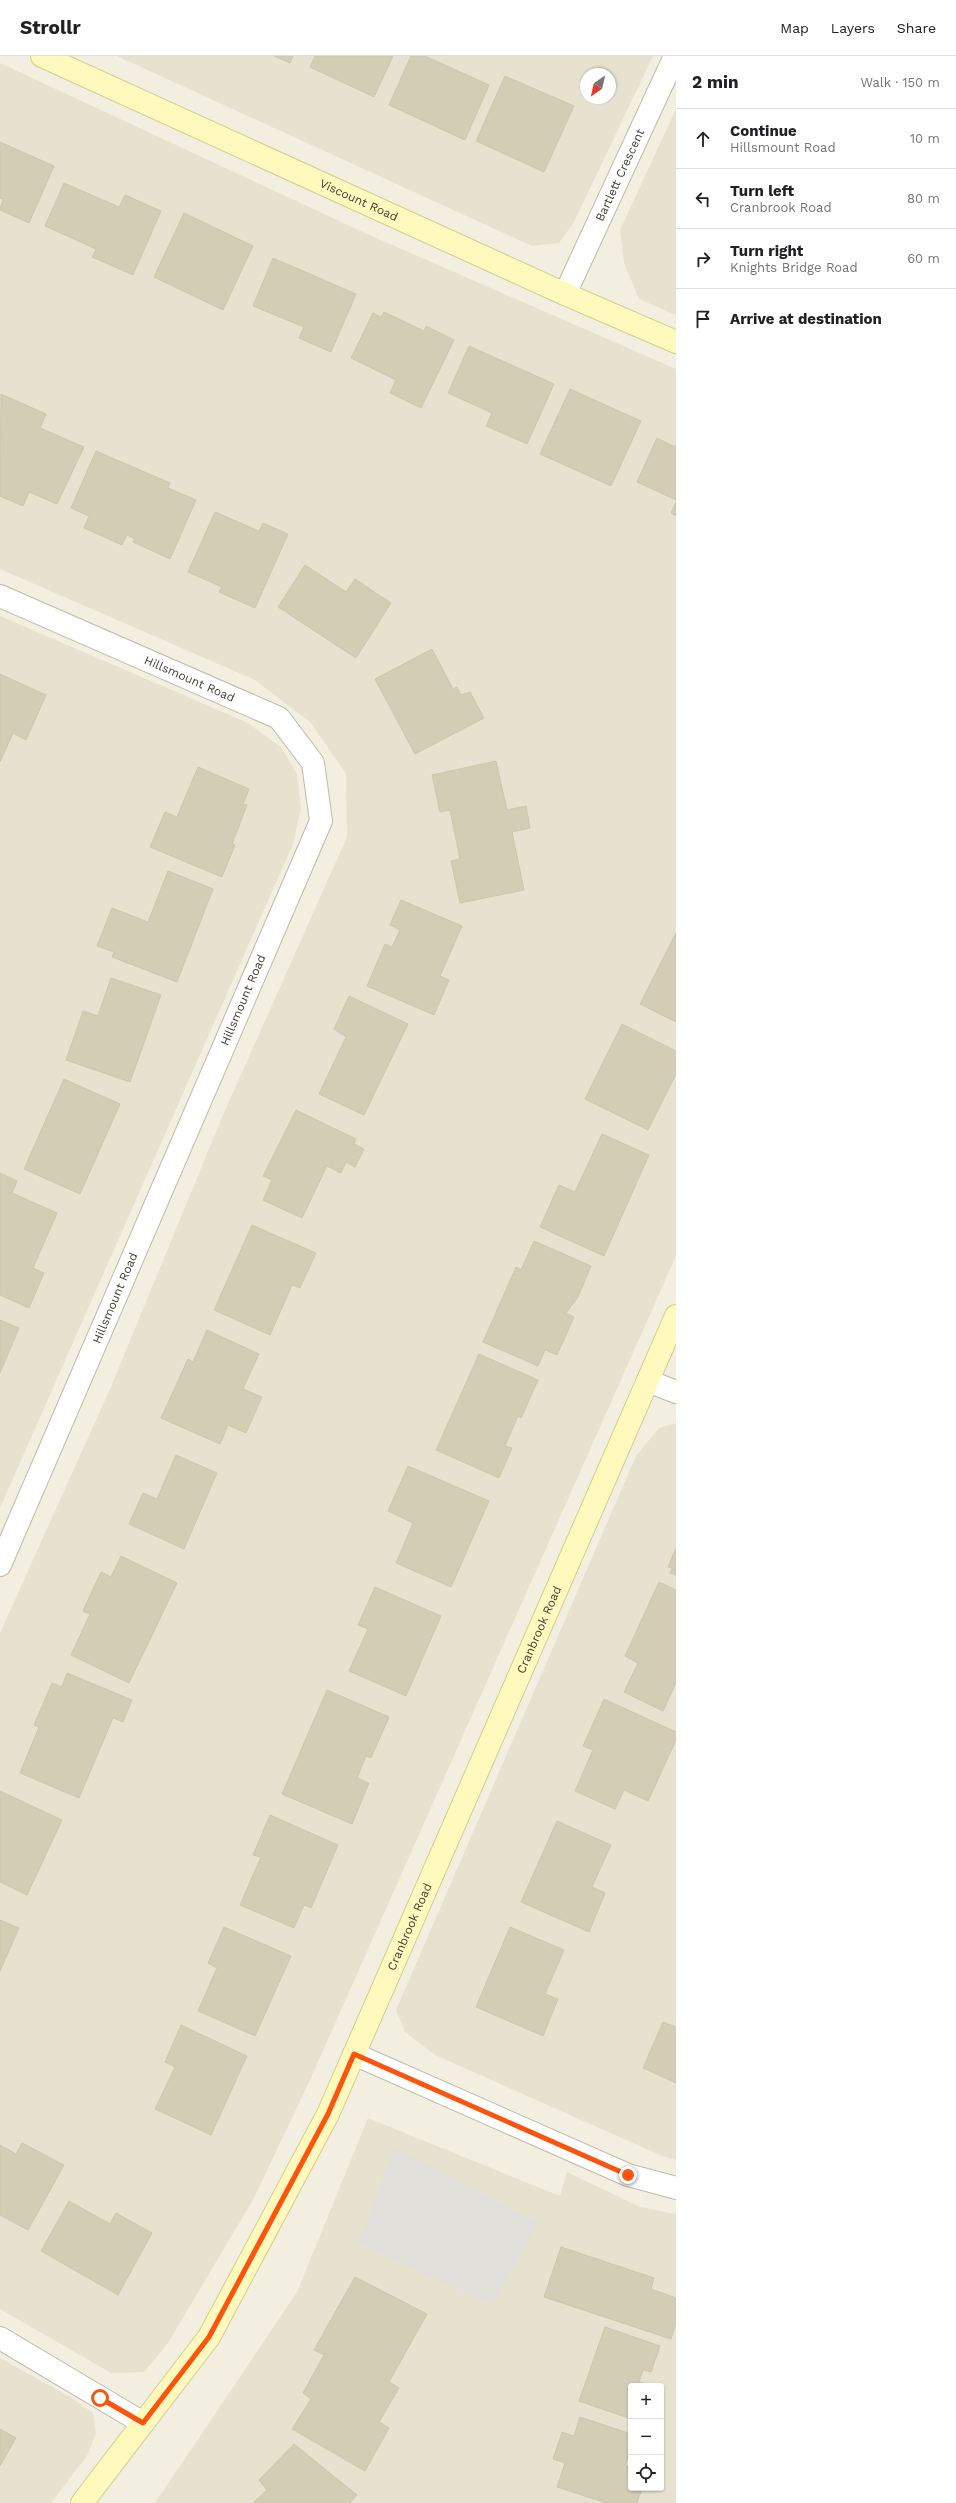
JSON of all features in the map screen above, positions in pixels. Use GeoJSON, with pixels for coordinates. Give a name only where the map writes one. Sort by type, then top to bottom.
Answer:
{"type":"FeatureCollection","features":[{"type":"Feature","properties":{"kind":"street","name":"Viscount Road"},"geometry":{"type":"LineString","coordinates":[[42,56],[565,294],[676,342]]}},
{"type":"Feature","properties":{"kind":"street","name":"Bartlett Crescent"},"geometry":{"type":"LineString","coordinates":[[565,294],[675,56]]}},
{"type":"Feature","properties":{"kind":"street","name":"Hillsmount Road"},"geometry":{"type":"LineString","coordinates":[[0,596],[279,718],[313,764],[320,821],[0,1565]]}},
{"type":"Feature","properties":{"kind":"street","name":"Cranbrook Road"},"geometry":{"type":"LineString","coordinates":[[82,2503],[209,2337],[328,2114],[676,1316]]}},
{"type":"Feature","properties":{"kind":"street"},"geometry":{"type":"LineString","coordinates":[[648,1381],[676,1392]]}},
{"type":"Feature","properties":{"kind":"street"},"geometry":{"type":"LineString","coordinates":[[354,2054],[628,2175],[676,2188]]}},
{"type":"Feature","properties":{"kind":"street"},"geometry":{"type":"LineString","coordinates":[[0,2338],[143,2423]]}},
{"type":"Feature","properties":{"kind":"shaded area"},"geometry":{"type":"Polygon","coordinates":[[[117,56],[653,56],[574,222],[559,243],[532,246],[117,56]]]}},
{"type":"Feature","properties":{"kind":"shaded area"},"geometry":{"type":"Polygon","coordinates":[[[0,63],[365,233],[676,369],[676,1256],[309,2082],[254,2198],[168,2343],[144,2372],[111,2373],[0,2309],[0,1633],[110,1389],[223,1115],[347,837],[346,774],[311,723],[255,680],[0,569],[0,63]]]}},
{"type":"Feature","properties":{"kind":"shaded area"},"geometry":{"type":"Polygon","coordinates":[[[676,109],[676,315],[639,299],[624,263],[620,230],[676,109]]]}},
{"type":"Feature","properties":{"kind":"shaded area"},"geometry":{"type":"Polygon","coordinates":[[[0,616],[246,722],[281,747],[297,774],[301,808],[293,844],[0,1508],[0,616]]]}},
{"type":"Feature","properties":{"kind":"shaded area"},"geometry":{"type":"Polygon","coordinates":[[[676,1423],[676,2160],[660,2155],[435,2055],[405,2032],[396,2010],[636,1456],[659,1428],[676,1423]]]}},
{"type":"Feature","properties":{"kind":"shaded area"},"geometry":{"type":"Polygon","coordinates":[[[368,2118],[560,2196],[567,2172],[640,2207],[676,2214],[676,2503],[155,2503],[297,2292],[368,2118]]]}},
{"type":"Feature","properties":{"kind":"shaded area"},"geometry":{"type":"Polygon","coordinates":[[[394,2148],[538,2223],[492,2305],[359,2243],[394,2148]]]}},
{"type":"Feature","properties":{"kind":"shaded area"},"geometry":{"type":"Polygon","coordinates":[[[0,2358],[72,2398],[93,2413],[96,2433],[87,2456],[51,2503],[0,2503],[0,2358]]]}},
{"type":"Feature","properties":{"kind":"building"},"geometry":{"type":"Polygon","coordinates":[[[274,56],[293,56],[290,63],[274,56]]]}},
{"type":"Feature","properties":{"kind":"building"},"geometry":{"type":"Polygon","coordinates":[[[315,56],[393,56],[374,97],[310,67],[315,56]]]}},
{"type":"Feature","properties":{"kind":"building"},"geometry":{"type":"Polygon","coordinates":[[[411,56],[425,56],[489,85],[465,140],[389,105],[411,56]]]}},
{"type":"Feature","properties":{"kind":"building"},"geometry":{"type":"Polygon","coordinates":[[[505,76],[574,106],[544,172],[476,141],[505,76]]]}},
{"type":"Feature","properties":{"kind":"building"},"geometry":{"type":"Polygon","coordinates":[[[0,142],[54,166],[29,223],[0,210],[3,199],[0,198],[0,142]]]}},
{"type":"Feature","properties":{"kind":"building"},"geometry":{"type":"Polygon","coordinates":[[[64,183],[119,207],[125,195],[161,211],[133,275],[92,257],[96,249],[45,226],[64,183]]]}},
{"type":"Feature","properties":{"kind":"building"},"geometry":{"type":"Polygon","coordinates":[[[184,213],[253,246],[223,310],[154,277],[184,213]]]}},
{"type":"Feature","properties":{"kind":"building"},"geometry":{"type":"Polygon","coordinates":[[[273,258],[356,294],[331,352],[299,338],[304,327],[253,306],[273,258]]]}},
{"type":"Feature","properties":{"kind":"building"},"geometry":{"type":"Polygon","coordinates":[[[384,312],[424,331],[426,326],[454,340],[421,408],[390,393],[396,380],[351,358],[373,313],[381,317],[384,312]]]}},
{"type":"Feature","properties":{"kind":"building"},"geometry":{"type":"Polygon","coordinates":[[[469,346],[554,384],[527,444],[486,426],[492,413],[448,393],[469,346]]]}},
{"type":"Feature","properties":{"kind":"building"},"geometry":{"type":"Polygon","coordinates":[[[570,389],[641,421],[611,486],[540,454],[570,389]]]}},
{"type":"Feature","properties":{"kind":"building"},"geometry":{"type":"Polygon","coordinates":[[[1,394],[46,414],[40,428],[84,447],[57,504],[29,492],[23,506],[0,496],[1,394]]]}},
{"type":"Feature","properties":{"kind":"building"},"geometry":{"type":"Polygon","coordinates":[[[657,438],[675,447],[676,444],[676,500],[637,482],[657,438]]]}},
{"type":"Feature","properties":{"kind":"building"},"geometry":{"type":"Polygon","coordinates":[[[96,451],[170,483],[168,488],[196,500],[170,559],[133,542],[135,539],[127,535],[122,545],[84,528],[89,516],[71,508],[96,451]]]}},
{"type":"Feature","properties":{"kind":"building"},"geometry":{"type":"Polygon","coordinates":[[[676,502],[676,516],[671,513],[676,502]]]}},
{"type":"Feature","properties":{"kind":"building"},"geometry":{"type":"Polygon","coordinates":[[[215,512],[259,531],[263,523],[288,534],[255,608],[219,592],[222,587],[188,572],[215,512]]]}},
{"type":"Feature","properties":{"kind":"building"},"geometry":{"type":"Polygon","coordinates":[[[305,565],[346,592],[355,579],[391,603],[356,658],[278,607],[305,565]]]}},
{"type":"Feature","properties":{"kind":"building"},"geometry":{"type":"Polygon","coordinates":[[[432,649],[453,689],[457,687],[461,695],[470,692],[484,718],[415,754],[375,679],[432,649]]]}},
{"type":"Feature","properties":{"kind":"building"},"geometry":{"type":"Polygon","coordinates":[[[0,674],[46,695],[26,740],[13,733],[0,762],[0,674]]]}},
{"type":"Feature","properties":{"kind":"building"},"geometry":{"type":"Polygon","coordinates":[[[496,761],[507,810],[526,806],[530,828],[512,832],[524,890],[460,903],[451,861],[460,859],[450,810],[440,812],[432,775],[496,761]]]}},
{"type":"Feature","properties":{"kind":"building"},"geometry":{"type":"Polygon","coordinates":[[[198,767],[249,789],[243,804],[247,805],[232,844],[235,845],[222,877],[150,847],[165,812],[177,817],[198,767]]]}},
{"type":"Feature","properties":{"kind":"building"},"geometry":{"type":"Polygon","coordinates":[[[168,871],[213,889],[177,982],[112,957],[114,952],[97,946],[112,908],[148,922],[168,871]]]}},
{"type":"Feature","properties":{"kind":"building"},"geometry":{"type":"Polygon","coordinates":[[[401,900],[462,926],[440,976],[449,980],[434,1015],[367,986],[385,944],[392,947],[400,930],[390,925],[401,900]]]}},
{"type":"Feature","properties":{"kind":"building"},"geometry":{"type":"Polygon","coordinates":[[[676,933],[676,1022],[640,1004],[676,933]]]}},
{"type":"Feature","properties":{"kind":"building"},"geometry":{"type":"Polygon","coordinates":[[[111,978],[161,995],[130,1082],[66,1060],[83,1011],[98,1016],[111,978]]]}},
{"type":"Feature","properties":{"kind":"building"},"geometry":{"type":"Polygon","coordinates":[[[349,996],[408,1024],[364,1115],[319,1094],[346,1037],[334,1029],[349,996]]]}},
{"type":"Feature","properties":{"kind":"building"},"geometry":{"type":"Polygon","coordinates":[[[622,1024],[676,1051],[676,1074],[648,1130],[585,1099],[622,1024]]]}},
{"type":"Feature","properties":{"kind":"building"},"geometry":{"type":"Polygon","coordinates":[[[64,1079],[120,1104],[80,1194],[24,1169],[64,1079]]]}},
{"type":"Feature","properties":{"kind":"building"},"geometry":{"type":"Polygon","coordinates":[[[296,1110],[356,1139],[354,1144],[364,1149],[355,1167],[346,1162],[341,1173],[327,1166],[302,1218],[263,1200],[272,1180],[263,1176],[296,1110]]]}},
{"type":"Feature","properties":{"kind":"building"},"geometry":{"type":"Polygon","coordinates":[[[602,1134],[649,1155],[604,1256],[540,1227],[559,1185],[575,1192],[602,1134]]]}},
{"type":"Feature","properties":{"kind":"building"},"geometry":{"type":"Polygon","coordinates":[[[0,1173],[17,1181],[12,1193],[57,1213],[33,1268],[44,1273],[29,1308],[0,1295],[0,1173]]]}},
{"type":"Feature","properties":{"kind":"building"},"geometry":{"type":"Polygon","coordinates":[[[252,1225],[316,1253],[300,1288],[292,1285],[270,1335],[214,1310],[252,1225]]]}},
{"type":"Feature","properties":{"kind":"building"},"geometry":{"type":"Polygon","coordinates":[[[534,1241],[591,1266],[578,1297],[566,1313],[574,1317],[557,1355],[545,1350],[538,1366],[483,1342],[516,1267],[521,1270],[534,1241]]]}},
{"type":"Feature","properties":{"kind":"building"},"geometry":{"type":"Polygon","coordinates":[[[0,1320],[19,1328],[0,1373],[0,1320]]]}},
{"type":"Feature","properties":{"kind":"building"},"geometry":{"type":"Polygon","coordinates":[[[207,1330],[259,1354],[243,1389],[262,1397],[246,1433],[228,1425],[220,1444],[161,1418],[188,1359],[193,1362],[207,1330]]]}},
{"type":"Feature","properties":{"kind":"building"},"geometry":{"type":"Polygon","coordinates":[[[479,1354],[538,1380],[521,1418],[518,1416],[505,1446],[512,1448],[499,1478],[436,1450],[479,1354]]]}},
{"type":"Feature","properties":{"kind":"building"},"geometry":{"type":"Polygon","coordinates":[[[176,1455],[217,1473],[184,1549],[129,1524],[143,1493],[157,1499],[176,1455]]]}},
{"type":"Feature","properties":{"kind":"building"},"geometry":{"type":"Polygon","coordinates":[[[408,1466],[489,1501],[451,1587],[396,1563],[413,1523],[388,1511],[408,1466]]]}},
{"type":"Feature","properties":{"kind":"building"},"geometry":{"type":"Polygon","coordinates":[[[676,1548],[676,1575],[670,1573],[672,1568],[668,1567],[676,1548]]]}},
{"type":"Feature","properties":{"kind":"building"},"geometry":{"type":"Polygon","coordinates":[[[121,1556],[177,1583],[129,1683],[71,1655],[90,1614],[83,1611],[101,1572],[111,1577],[121,1556]]]}},
{"type":"Feature","properties":{"kind":"building"},"geometry":{"type":"Polygon","coordinates":[[[659,1582],[676,1590],[676,1683],[663,1711],[624,1692],[638,1663],[625,1656],[659,1582]]]}},
{"type":"Feature","properties":{"kind":"building"},"geometry":{"type":"Polygon","coordinates":[[[375,1587],[441,1616],[406,1696],[349,1671],[368,1629],[358,1625],[375,1587]]]}},
{"type":"Feature","properties":{"kind":"building"},"geometry":{"type":"Polygon","coordinates":[[[67,1673],[132,1700],[123,1722],[113,1718],[79,1798],[20,1773],[39,1727],[34,1725],[52,1683],[62,1687],[67,1673]]]}},
{"type":"Feature","properties":{"kind":"building"},"geometry":{"type":"Polygon","coordinates":[[[327,1690],[389,1717],[371,1758],[366,1756],[357,1778],[369,1783],[352,1824],[282,1794],[327,1690]]]}},
{"type":"Feature","properties":{"kind":"building"},"geometry":{"type":"Polygon","coordinates":[[[604,1699],[676,1732],[676,1740],[648,1801],[624,1790],[615,1809],[575,1791],[593,1750],[583,1746],[604,1699]]]}},
{"type":"Feature","properties":{"kind":"building"},"geometry":{"type":"Polygon","coordinates":[[[0,1791],[62,1820],[27,1895],[0,1882],[0,1791]]]}},
{"type":"Feature","properties":{"kind":"building"},"geometry":{"type":"Polygon","coordinates":[[[270,1815],[338,1845],[311,1908],[304,1905],[294,1928],[240,1905],[261,1857],[253,1855],[270,1815]]]}},
{"type":"Feature","properties":{"kind":"building"},"geometry":{"type":"Polygon","coordinates":[[[557,1821],[611,1845],[592,1887],[605,1893],[589,1932],[521,1902],[557,1821]]]}},
{"type":"Feature","properties":{"kind":"building"},"geometry":{"type":"Polygon","coordinates":[[[0,1920],[19,1928],[0,1971],[0,1920]]]}},
{"type":"Feature","properties":{"kind":"building"},"geometry":{"type":"Polygon","coordinates":[[[224,1927],[291,1956],[255,2036],[198,2011],[217,1968],[208,1963],[224,1927]]]}},
{"type":"Feature","properties":{"kind":"building"},"geometry":{"type":"Polygon","coordinates":[[[510,1927],[564,1950],[545,1994],[558,1999],[543,2036],[476,2007],[510,1927]]]}},
{"type":"Feature","properties":{"kind":"building"},"geometry":{"type":"Polygon","coordinates":[[[663,2022],[676,2027],[676,2083],[643,2068],[663,2022]]]}},
{"type":"Feature","properties":{"kind":"building"},"geometry":{"type":"Polygon","coordinates":[[[181,2025],[247,2056],[211,2135],[155,2109],[175,2067],[165,2062],[181,2025]]]}},
{"type":"Feature","properties":{"kind":"building"},"geometry":{"type":"Polygon","coordinates":[[[22,2143],[64,2165],[28,2230],[0,2215],[0,2145],[16,2154],[22,2143]]]}},
{"type":"Feature","properties":{"kind":"building"},"geometry":{"type":"Polygon","coordinates":[[[69,2201],[110,2224],[116,2213],[152,2233],[118,2295],[41,2251],[69,2201]]]}},
{"type":"Feature","properties":{"kind":"building"},"geometry":{"type":"Polygon","coordinates":[[[561,2247],[654,2278],[651,2289],[676,2298],[676,2323],[671,2339],[544,2297],[561,2247]]]}},
{"type":"Feature","properties":{"kind":"building"},"geometry":{"type":"Polygon","coordinates":[[[355,2277],[427,2314],[389,2382],[399,2388],[379,2422],[389,2428],[365,2471],[292,2429],[311,2399],[303,2393],[324,2355],[314,2350],[355,2277]]]}},
{"type":"Feature","properties":{"kind":"building"},"geometry":{"type":"Polygon","coordinates":[[[605,2327],[660,2346],[651,2372],[643,2370],[639,2382],[642,2383],[628,2383],[628,2418],[579,2401],[605,2327]]]}},
{"type":"Feature","properties":{"kind":"building"},"geometry":{"type":"Polygon","coordinates":[[[580,2417],[628,2433],[628,2456],[625,2465],[628,2466],[628,2491],[641,2491],[637,2503],[606,2503],[557,2487],[565,2463],[553,2459],[562,2432],[574,2436],[580,2417]]]}},
{"type":"Feature","properties":{"kind":"building"},"geometry":{"type":"Polygon","coordinates":[[[0,2429],[16,2438],[0,2466],[0,2429]]]}},
{"type":"Feature","properties":{"kind":"building"},"geometry":{"type":"Polygon","coordinates":[[[294,2444],[357,2495],[350,2503],[253,2503],[267,2490],[259,2480],[294,2444]]]}},
{"type":"Feature","properties":{"kind":"route"},"geometry":{"type":"LineString","coordinates":[[100,2398],[143,2423],[209,2337],[328,2114],[354,2054],[628,2175]]}}]}
